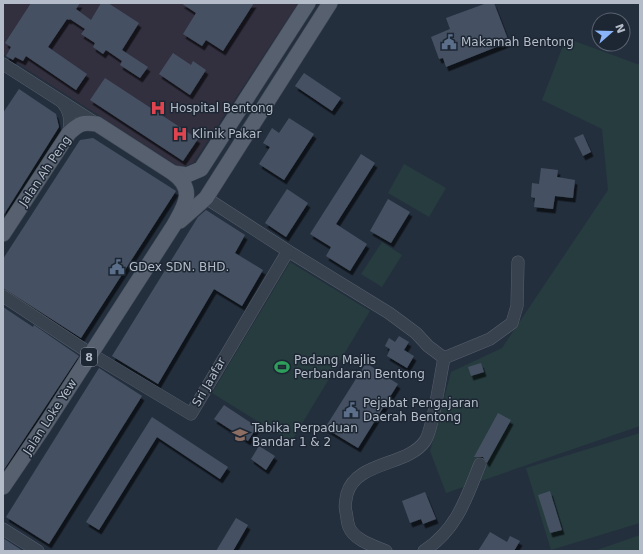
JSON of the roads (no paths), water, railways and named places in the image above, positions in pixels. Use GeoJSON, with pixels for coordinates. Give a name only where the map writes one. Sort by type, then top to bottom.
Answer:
{"type":"FeatureCollection","features":[{"type":"Feature","properties":{"kind":"main road"},"geometry":{"type":"LineString","coordinates":[[173,173],[187,175],[201,169],[308,3]]}},
{"type":"Feature","properties":{"kind":"main road","name":"8"},"geometry":{"type":"LineString","coordinates":[[174,226],[206,198],[330,3]]}},
{"type":"Feature","properties":{"kind":"main road","name":"Jalan Ah Peng"},"geometry":{"type":"LineString","coordinates":[[3,234],[69,133],[77,125],[85,122],[97,124]]}},
{"type":"Feature","properties":{"kind":"main road"},"geometry":{"type":"LineString","coordinates":[[97,124],[181,179],[187,192],[186,202],[174,226]]}},
{"type":"Feature","properties":{"kind":"main road","name":"Jalan Loke Yew"},"geometry":{"type":"LineString","coordinates":[[3,487],[174,226]]}},
{"type":"Feature","properties":{"kind":"street"},"geometry":{"type":"LineString","coordinates":[[3,64],[97,124]]}},
{"type":"Feature","properties":{"kind":"street"},"geometry":{"type":"LineString","coordinates":[[59,99],[68,110],[70,118],[69,133]]}},
{"type":"Feature","properties":{"kind":"street"},"geometry":{"type":"LineString","coordinates":[[206,198],[288,251],[389,313],[416,333],[428,346],[444,358]]}},
{"type":"Feature","properties":{"kind":"street","name":"Sri Jaafar"},"geometry":{"type":"LineString","coordinates":[[3,296],[90,354],[191,414],[288,251]]}},
{"type":"Feature","properties":{"kind":"street"},"geometry":{"type":"LineString","coordinates":[[444,358],[490,339],[512,323],[517,306],[518,262]]}},
{"type":"Feature","properties":{"kind":"street"},"geometry":{"type":"LineString","coordinates":[[386,551],[366,542],[353,533],[348,526],[344,505],[349,489],[358,477],[386,463],[415,452],[425,440],[430,430],[436,406],[444,358]]}},
{"type":"Feature","properties":{"kind":"street"},"geometry":{"type":"LineString","coordinates":[[424,551],[442,538],[460,513],[480,464]]}},
{"type":"Feature","properties":{"kind":"street"},"geometry":{"type":"LineString","coordinates":[[3,529],[38,551]]}},
{"type":"Feature","properties":{"kind":"place","name":"Makamah Bentong"},"geometry":{"type":"Point","coordinates":[449,42]}},
{"type":"Feature","properties":{"kind":"place","name":"Hospital Bentong"},"geometry":{"type":"Point","coordinates":[158,108]}},
{"type":"Feature","properties":{"kind":"place","name":"Klinik Pakar"},"geometry":{"type":"Point","coordinates":[180,134]}},
{"type":"Feature","properties":{"kind":"place","name":"GDex SDN. BHD."},"geometry":{"type":"Point","coordinates":[117,267]}},
{"type":"Feature","properties":{"kind":"place","name":"Padang Majlis Perbandaran Bentong"},"geometry":{"type":"Point","coordinates":[282,367]}},
{"type":"Feature","properties":{"kind":"place","name":"Pejabat Pengajaran Daerah Bentong"},"geometry":{"type":"Point","coordinates":[351,410]}},
{"type":"Feature","properties":{"kind":"place","name":"Tabika Perpaduan Bandar 1 & 2"},"geometry":{"type":"Point","coordinates":[240,435]}}]}
